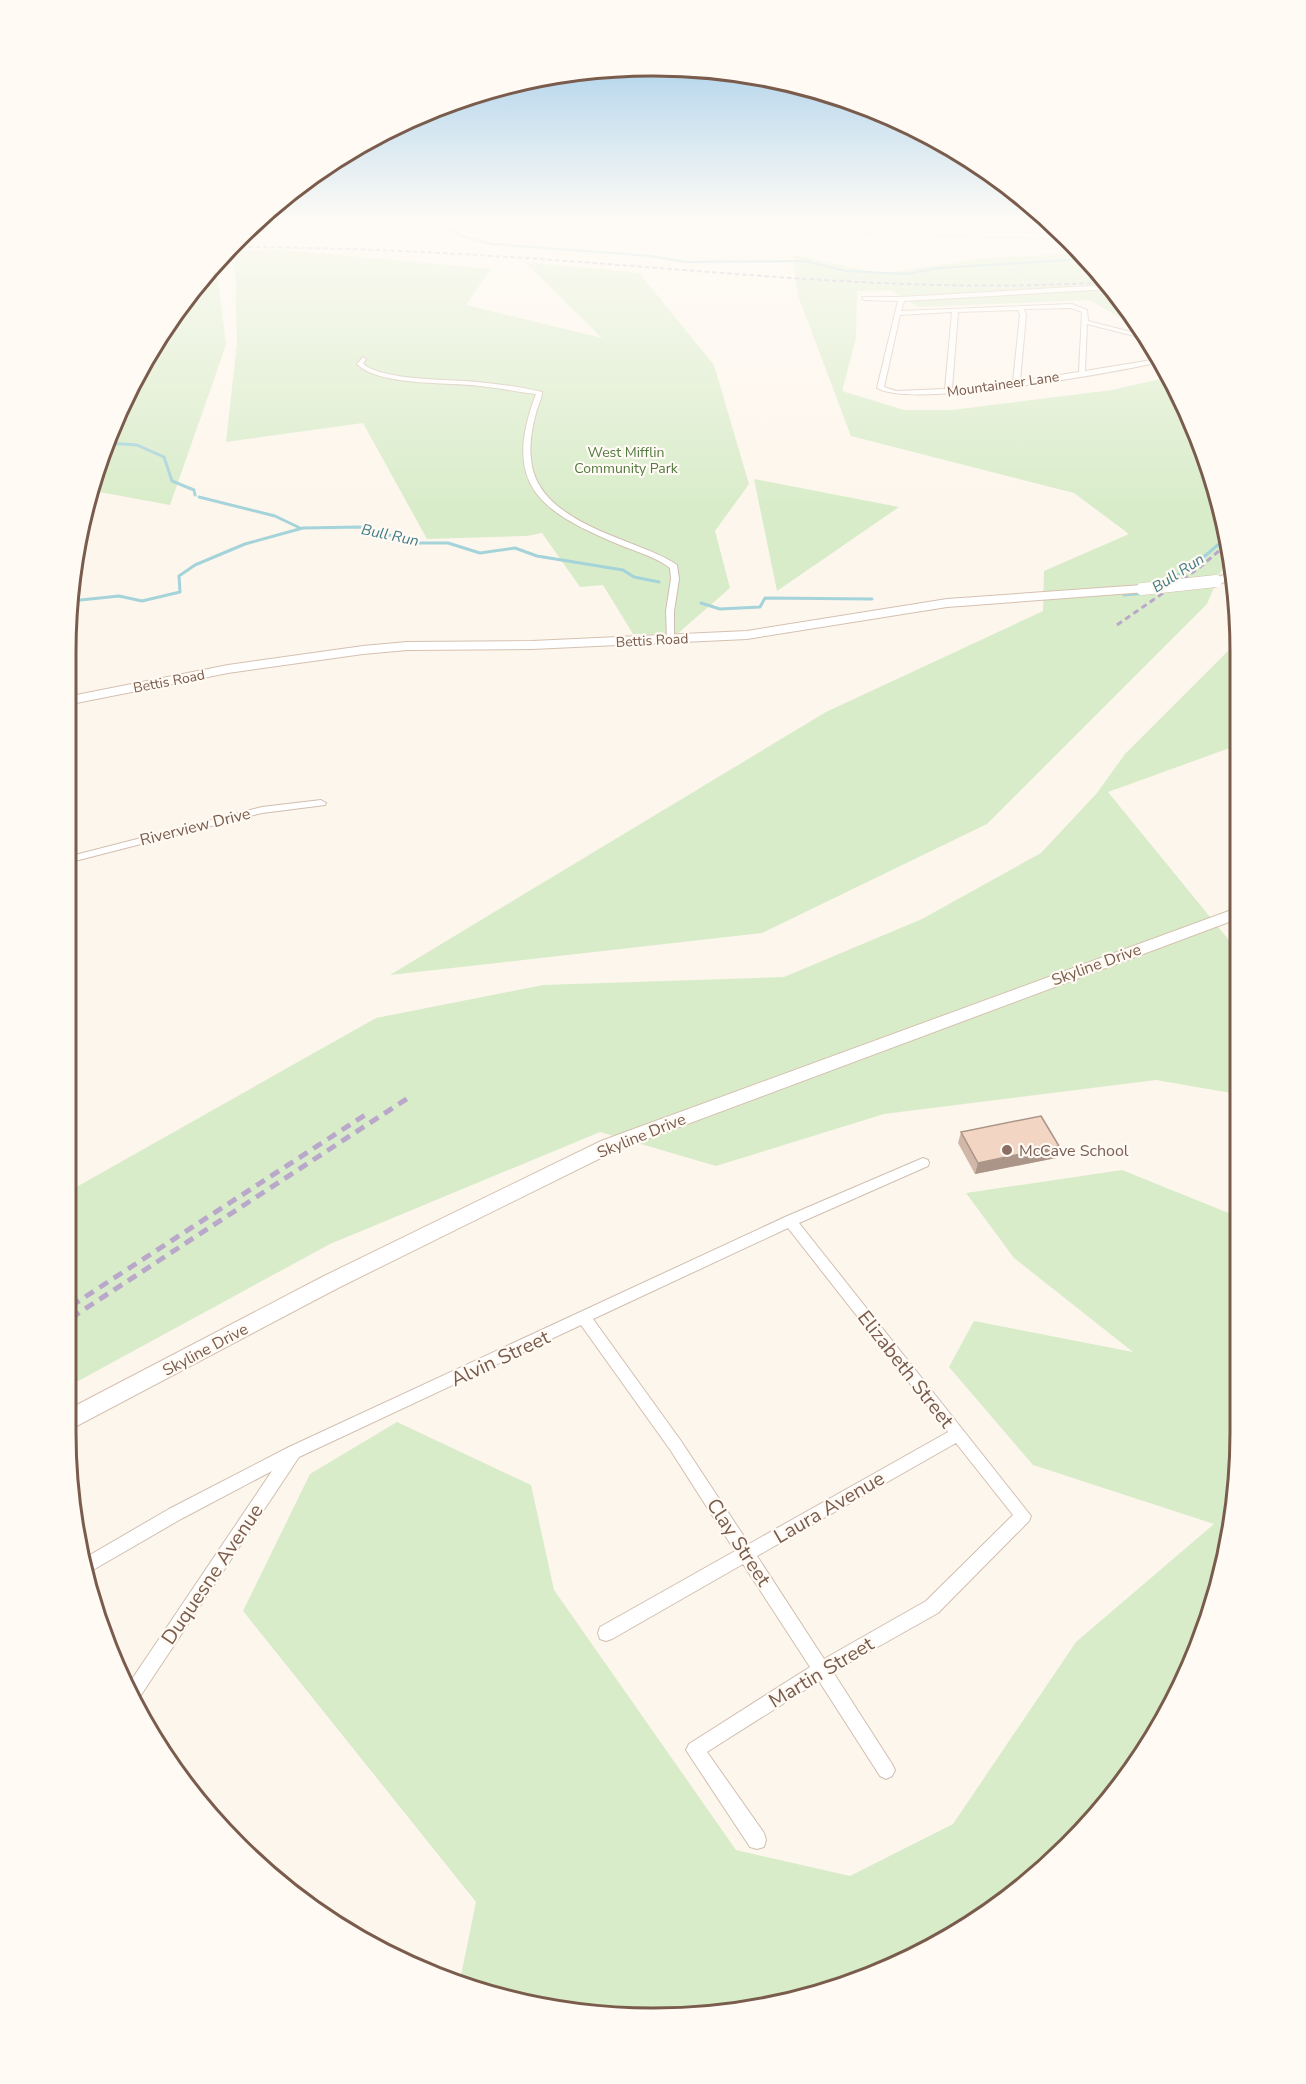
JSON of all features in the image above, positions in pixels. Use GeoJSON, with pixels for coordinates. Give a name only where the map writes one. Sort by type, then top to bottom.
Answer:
{"type":"FeatureCollection","features":[{"type":"Feature","properties":{"kind":"street","name":"Mountaineer Lane"},"geometry":{"type":"LineString","coordinates":[[897,316],[879,384],[883,391],[894,394],[948,392],[1150,363]]}},
{"type":"Feature","properties":{"kind":"street"},"geometry":{"type":"LineString","coordinates":[[948,392],[955,316]]}},
{"type":"Feature","properties":{"kind":"street"},"geometry":{"type":"LineString","coordinates":[[1016,383],[1023,316]]}},
{"type":"Feature","properties":{"kind":"street"},"geometry":{"type":"LineString","coordinates":[[1082,373],[1085,316]]}},
{"type":"Feature","properties":{"kind":"street","name":"Mountaineer Lane"},"geometry":{"type":"LineString","coordinates":[[1085,322],[1133,334]]}},
{"type":"Feature","properties":{"kind":"street"},"geometry":{"type":"LineString","coordinates":[[363,359],[360,364],[378,374],[479,384],[540,393],[528,423],[527,441],[532,483],[539,494],[577,522],[665,560],[674,567],[675,579],[670,611],[672,639]]}},
{"type":"Feature","properties":{"kind":"street","name":"Bettis Road"},"geometry":{"type":"LineString","coordinates":[[76,699],[228,669],[363,650],[407,646],[532,645],[672,639],[780,632],[915,607],[1005,596],[1142,589],[1216,581],[1225,578]]}},
{"type":"Feature","properties":{"kind":"street","name":"Riverview Drive"},"geometry":{"type":"LineString","coordinates":[[76,858],[262,810],[321,803]]}},
{"type":"Feature","properties":{"kind":"street","name":"Skyline Drive"},"geometry":{"type":"LineString","coordinates":[[76,1416],[331,1282],[608,1146],[1230,916]]}},
{"type":"Feature","properties":{"kind":"street","name":"Alvin Street"},"geometry":{"type":"LineString","coordinates":[[92,1563],[175,1514],[294,1452],[585,1319],[790,1221],[923,1163]]}},
{"type":"Feature","properties":{"kind":"street","name":"Elizabeth Street"},"geometry":{"type":"LineString","coordinates":[[790,1221],[1023,1516]]}},
{"type":"Feature","properties":{"kind":"street","name":"Clay Street"},"geometry":{"type":"LineString","coordinates":[[585,1319],[676,1446],[886,1770]]}},
{"type":"Feature","properties":{"kind":"street","name":"Laura Avenue"},"geometry":{"type":"LineString","coordinates":[[606,1633],[957,1435]]}},
{"type":"Feature","properties":{"kind":"street","name":"Duquesne Avenue"},"geometry":{"type":"LineString","coordinates":[[137,1687],[294,1452]]}},
{"type":"Feature","properties":{"kind":"street","name":"Martin Street"},"geometry":{"type":"LineString","coordinates":[[757,1840],[695,1750],[822,1669],[932,1607],[1023,1516]]}},
{"type":"Feature","properties":{"kind":"green space"},"geometry":{"type":"Polygon","coordinates":[[[186,316],[222,316],[226,345],[170,505],[100,492],[120,432],[154,365],[174,333],[186,316]]]}},
{"type":"Feature","properties":{"kind":"green space","name":"West Mifflin Community Park"},"geometry":{"type":"Polygon","coordinates":[[[236,316],[512,316],[602,338],[580,316],[674,316],[714,365],[749,484],[715,531],[730,588],[676,635],[633,634],[603,585],[580,587],[542,533],[527,536],[427,539],[363,423],[226,442],[237,343],[236,316]]]}},
{"type":"Feature","properties":{"kind":"green space"},"geometry":{"type":"Polygon","coordinates":[[[806,316],[856,316],[856,338],[842,391],[904,410],[952,410],[1112,390],[1160,379],[1186,432],[1199,468],[1210,504],[1223,567],[1207,604],[987,824],[762,933],[390,975],[826,712],[1043,611],[1044,571],[1129,534],[1074,493],[851,436],[806,316]]]}},
{"type":"Feature","properties":{"kind":"green space"},"geometry":{"type":"Polygon","coordinates":[[[754,479],[899,507],[777,591],[754,479]]]}},
{"type":"Feature","properties":{"kind":"green space"},"geometry":{"type":"Polygon","coordinates":[[[1230,649],[1230,748],[1108,792],[1230,941],[1230,1093],[1156,1080],[884,1114],[716,1166],[600,1132],[330,1244],[76,1382],[76,1187],[376,1018],[543,985],[784,977],[922,919],[1041,853],[1097,793],[1125,754],[1230,649]]]}},
{"type":"Feature","properties":{"kind":"green space"},"geometry":{"type":"Polygon","coordinates":[[[1122,1170],[1230,1214],[1230,1431],[1225,1506],[1210,1580],[1186,1652],[1152,1719],[1132,1751],[1110,1782],[1061,1839],[1004,1888],[941,1930],[908,1948],[838,1977],[802,1988],[728,2003],[653,2008],[578,2003],[504,1988],[461,1975],[476,1902],[243,1611],[310,1474],[397,1422],[531,1485],[554,1590],[736,1850],[850,1876],[953,1824],[1076,1642],[1214,1524],[1033,1465],[949,1367],[974,1321],[1133,1352],[1014,1258],[966,1193],[1122,1170]]]}},
{"type":"Feature","properties":{"kind":"building","name":"McCave School"},"geometry":{"type":"Polygon","coordinates":[[[1041,1116],[1059,1146],[978,1163],[961,1132],[1041,1116]]]}},
{"type":"Feature","properties":{"kind":"waterway"},"geometry":{"type":"LineString","coordinates":[[116,444],[137,445],[164,457],[172,481],[194,490],[195,495]]}},
{"type":"Feature","properties":{"kind":"waterway"},"geometry":{"type":"LineString","coordinates":[[199,497],[275,516],[300,528]]}},
{"type":"Feature","properties":{"kind":"waterway","name":"Bull Run"},"geometry":{"type":"LineString","coordinates":[[79,600],[119,596],[142,601],[180,592],[179,576],[195,565],[245,544],[303,528],[360,527],[418,543],[448,543],[480,553],[515,548],[537,556],[623,570],[634,577],[659,582]]}},
{"type":"Feature","properties":{"kind":"waterway","name":"Bull Run"},"geometry":{"type":"LineString","coordinates":[[1162,583],[1192,567],[1219,544]]}},
{"type":"Feature","properties":{"kind":"waterway","name":"Bull Run"},"geometry":{"type":"LineString","coordinates":[[1124,595],[1148,593]]}},
{"type":"Feature","properties":{"kind":"waterway","name":"Bull Run"},"geometry":{"type":"LineString","coordinates":[[701,603],[720,609],[760,607],[765,598],[872,599]]}},
{"type":"Feature","properties":{"kind":"railway"},"geometry":{"type":"LineString","coordinates":[[1117,625],[1199,568],[1220,550]]}},
{"type":"Feature","properties":{"kind":"railway"},"geometry":{"type":"LineString","coordinates":[[76,1315],[408,1098]]}},
{"type":"Feature","properties":{"kind":"railway"},"geometry":{"type":"LineString","coordinates":[[76,1303],[368,1113]]}},
{"type":"Feature","properties":{"kind":"place","name":"McCave School"},"geometry":{"type":"Point","coordinates":[1007,1150]}}]}
